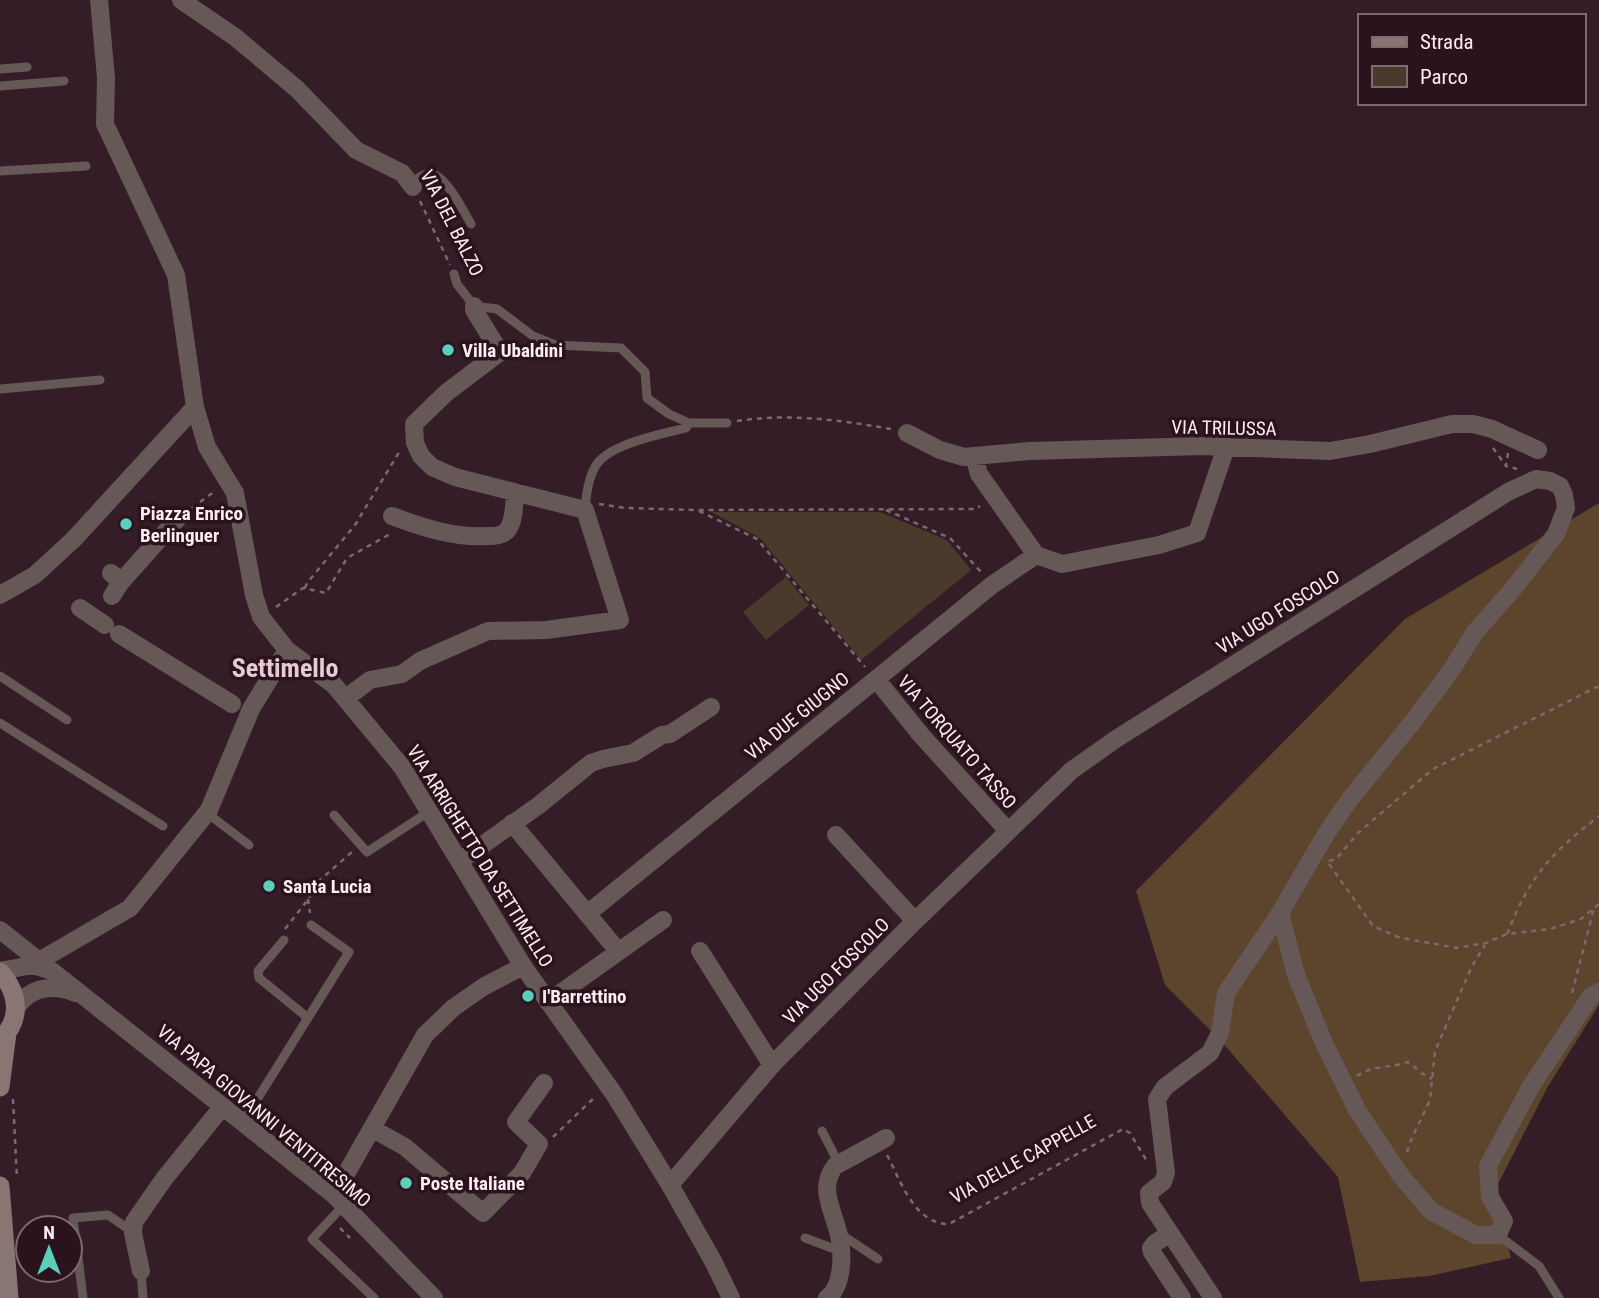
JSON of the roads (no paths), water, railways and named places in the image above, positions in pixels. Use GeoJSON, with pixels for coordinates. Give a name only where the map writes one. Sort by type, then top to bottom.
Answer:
{"type":"FeatureCollection","features":[{"type":"Feature","properties":{"kind":"main road"},"geometry":{"type":"LineString","coordinates":[[0,972],[15,994],[16,1008],[14,1021],[4,1037],[6,1093]]}},
{"type":"Feature","properties":{"kind":"main road"},"geometry":{"type":"LineString","coordinates":[[9,1185],[9,1298]]}},
{"type":"Feature","properties":{"kind":"street","name":"VIA ARRIGHETTO DA SETTIMELLO"},"geometry":{"type":"LineString","coordinates":[[99,0],[106,78],[105,124],[176,275],[195,407],[207,447],[235,493],[254,595],[261,617],[286,650],[321,673],[346,698],[402,767],[523,966],[614,1094],[670,1185],[713,1261],[730,1298]]}},
{"type":"Feature","properties":{"kind":"street","name":"VIA DEL BALZO"},"geometry":{"type":"LineString","coordinates":[[181,0],[235,37],[297,89],[356,150],[402,173],[412,185]]}},
{"type":"Feature","properties":{"kind":"street"},"geometry":{"type":"LineString","coordinates":[[346,698],[370,680],[401,674],[420,661],[462,640],[488,631],[546,630],[620,620],[586,506],[456,477],[432,467],[421,456],[415,443],[414,424],[446,393],[500,352],[474,306]]}},
{"type":"Feature","properties":{"kind":"street"},"geometry":{"type":"LineString","coordinates":[[0,595],[35,575],[77,536],[195,407]]}},
{"type":"Feature","properties":{"kind":"street","name":"VIA TRILUSSA"},"geometry":{"type":"LineString","coordinates":[[907,433],[940,450],[964,457],[1029,451],[1226,447],[1330,451],[1452,424],[1473,424],[1492,429],[1538,450]]}},
{"type":"Feature","properties":{"kind":"street"},"geometry":{"type":"LineString","coordinates":[[974,456],[979,474],[1036,555],[1062,564],[1159,545],[1197,533],[1226,447]]}},
{"type":"Feature","properties":{"kind":"street","name":"VIA UGO FOSCOLO"},"geometry":{"type":"LineString","coordinates":[[670,1185],[772,1065],[915,920],[1072,770],[1116,739],[1527,482],[1536,479],[1560,486],[1566,508],[1556,534],[1475,632],[1415,719],[1350,799],[1326,834],[1280,913]]}},
{"type":"Feature","properties":{"kind":"street"},"geometry":{"type":"LineString","coordinates":[[392,516],[441,533],[469,537],[500,535],[506,533],[511,525],[515,492]]}},
{"type":"Feature","properties":{"kind":"street"},"geometry":{"type":"LineString","coordinates":[[115,584],[178,518]]}},
{"type":"Feature","properties":{"kind":"street","name":"VIA DUE GIUGNO"},"geometry":{"type":"LineString","coordinates":[[587,914],[992,585],[1036,555]]}},
{"type":"Feature","properties":{"kind":"street"},"geometry":{"type":"LineString","coordinates":[[80,608],[242,710]]}},
{"type":"Feature","properties":{"kind":"street"},"geometry":{"type":"LineString","coordinates":[[0,972],[33,964],[45,966],[130,908],[207,813],[242,710],[286,650]]}},
{"type":"Feature","properties":{"kind":"street","name":"VIA TORQUATO TASSO"},"geometry":{"type":"LineString","coordinates":[[876,679],[921,735],[1008,831]]}},
{"type":"Feature","properties":{"kind":"street"},"geometry":{"type":"LineString","coordinates":[[460,861],[591,764],[633,753],[662,735],[670,734],[710,707]]}},
{"type":"Feature","properties":{"kind":"street"},"geometry":{"type":"LineString","coordinates":[[512,823],[618,951]]}},
{"type":"Feature","properties":{"kind":"street"},"geometry":{"type":"LineString","coordinates":[[836,835],[915,920]]}},
{"type":"Feature","properties":{"kind":"street"},"geometry":{"type":"LineString","coordinates":[[1280,913],[1296,975],[1324,1043],[1357,1110],[1401,1176],[1431,1210],[1476,1235],[1498,1235],[1504,1221],[1490,1197],[1488,1166],[1531,1086],[1591,996],[1599,992]]}},
{"type":"Feature","properties":{"kind":"street"},"geometry":{"type":"LineString","coordinates":[[1213,1298],[1169,1234],[1149,1198],[1151,1191],[1160,1184],[1166,1173],[1157,1099],[1165,1087],[1210,1054],[1220,1033],[1226,993],[1280,913]]}},
{"type":"Feature","properties":{"kind":"street"},"geometry":{"type":"LineString","coordinates":[[548,1002],[663,920]]}},
{"type":"Feature","properties":{"kind":"street","name":"VIA PAPA GIOVANNI VENTITRESIMO"},"geometry":{"type":"LineString","coordinates":[[0,930],[339,1200],[434,1298]]}},
{"type":"Feature","properties":{"kind":"street"},"geometry":{"type":"LineString","coordinates":[[700,951],[772,1065]]}},
{"type":"Feature","properties":{"kind":"street"},"geometry":{"type":"LineString","coordinates":[[339,1200],[373,1129],[425,1035],[453,1008],[483,987],[523,966]]}},
{"type":"Feature","properties":{"kind":"street","name":"VIA PAPA GIOVANNI VENTITRESIMO"},"geometry":{"type":"LineString","coordinates":[[16,1008],[27,995],[41,988],[65,989],[91,1002]]}},
{"type":"Feature","properties":{"kind":"street"},"geometry":{"type":"LineString","coordinates":[[373,1129],[405,1147],[483,1213],[522,1173],[539,1144],[516,1122],[544,1083]]}},
{"type":"Feature","properties":{"kind":"street"},"geometry":{"type":"LineString","coordinates":[[141,1271],[133,1233],[135,1222],[164,1179],[223,1106]]}},
{"type":"Feature","properties":{"kind":"street"},"geometry":{"type":"LineString","coordinates":[[827,1298],[836,1290],[840,1251],[838,1232],[829,1206],[830,1174],[839,1164],[882,1139]]}},
{"type":"Feature","properties":{"kind":"street"},"geometry":{"type":"LineString","coordinates":[[1169,1234],[1151,1248],[1182,1298]]}},
{"type":"Feature","properties":{"kind":"lane"},"geometry":{"type":"LineString","coordinates":[[0,69],[27,67]]}},
{"type":"Feature","properties":{"kind":"lane"},"geometry":{"type":"LineString","coordinates":[[0,86],[64,81]]}},
{"type":"Feature","properties":{"kind":"lane"},"geometry":{"type":"LineString","coordinates":[[0,171],[86,166]]}},
{"type":"Feature","properties":{"kind":"lane"},"geometry":{"type":"LineString","coordinates":[[412,185],[427,174],[436,175],[471,224]]}},
{"type":"Feature","properties":{"kind":"lane","name":"VIA DEL BALZO"},"geometry":{"type":"LineString","coordinates":[[454,274],[457,284],[474,306],[497,309],[533,336],[555,345],[621,348],[645,372],[647,398],[669,414],[689,423]]}},
{"type":"Feature","properties":{"kind":"lane"},"geometry":{"type":"LineString","coordinates":[[0,389],[100,380]]}},
{"type":"Feature","properties":{"kind":"lane"},"geometry":{"type":"LineString","coordinates":[[586,506],[590,480],[596,464],[608,455],[643,439],[685,428],[689,423],[727,423]]}},
{"type":"Feature","properties":{"kind":"lane"},"geometry":{"type":"LineString","coordinates":[[0,676],[67,720]]}},
{"type":"Feature","properties":{"kind":"lane"},"geometry":{"type":"LineString","coordinates":[[0,723],[163,826]]}},
{"type":"Feature","properties":{"kind":"lane"},"geometry":{"type":"LineString","coordinates":[[334,815],[367,852],[430,811]]}},
{"type":"Feature","properties":{"kind":"lane"},"geometry":{"type":"LineString","coordinates":[[207,813],[249,845]]}},
{"type":"Feature","properties":{"kind":"lane"},"geometry":{"type":"LineString","coordinates":[[243,1122],[349,952],[311,925]]}},
{"type":"Feature","properties":{"kind":"lane"},"geometry":{"type":"LineString","coordinates":[[282,937],[258,971],[259,978],[308,1018]]}},
{"type":"Feature","properties":{"kind":"lane"},"geometry":{"type":"LineString","coordinates":[[822,1131],[839,1164]]}},
{"type":"Feature","properties":{"kind":"lane"},"geometry":{"type":"LineString","coordinates":[[339,1200],[312,1239],[374,1298]]}},
{"type":"Feature","properties":{"kind":"lane"},"geometry":{"type":"LineString","coordinates":[[83,1298],[73,1218],[108,1215],[133,1233]]}},
{"type":"Feature","properties":{"kind":"lane"},"geometry":{"type":"LineString","coordinates":[[838,1232],[878,1259]]}},
{"type":"Feature","properties":{"kind":"lane"},"geometry":{"type":"LineString","coordinates":[[1498,1235],[1539,1266],[1559,1298]]}},
{"type":"Feature","properties":{"kind":"lane"},"geometry":{"type":"LineString","coordinates":[[805,1238],[840,1251]]}},
{"type":"Feature","properties":{"kind":"lane"},"geometry":{"type":"LineString","coordinates":[[141,1271],[143,1298]]}},
{"type":"Feature","properties":{"kind":"place","name":"Villa Ubaldini"},"geometry":{"type":"Point","coordinates":[448,350]}},
{"type":"Feature","properties":{"kind":"place","name":"Piazza Enrico Berlinguer"},"geometry":{"type":"Point","coordinates":[126,524]}},
{"type":"Feature","properties":{"kind":"place","name":"Santa Lucia"},"geometry":{"type":"Point","coordinates":[269,886]}},
{"type":"Feature","properties":{"kind":"place","name":"I'Barrettino"},"geometry":{"type":"Point","coordinates":[528,996]}},
{"type":"Feature","properties":{"kind":"place","name":"Poste Italiane"},"geometry":{"type":"Point","coordinates":[406,1183]}},
{"type":"Feature","properties":{"kind":"district","name":"Settimello"},"geometry":{"type":"Point","coordinates":[285,668]}}]}
